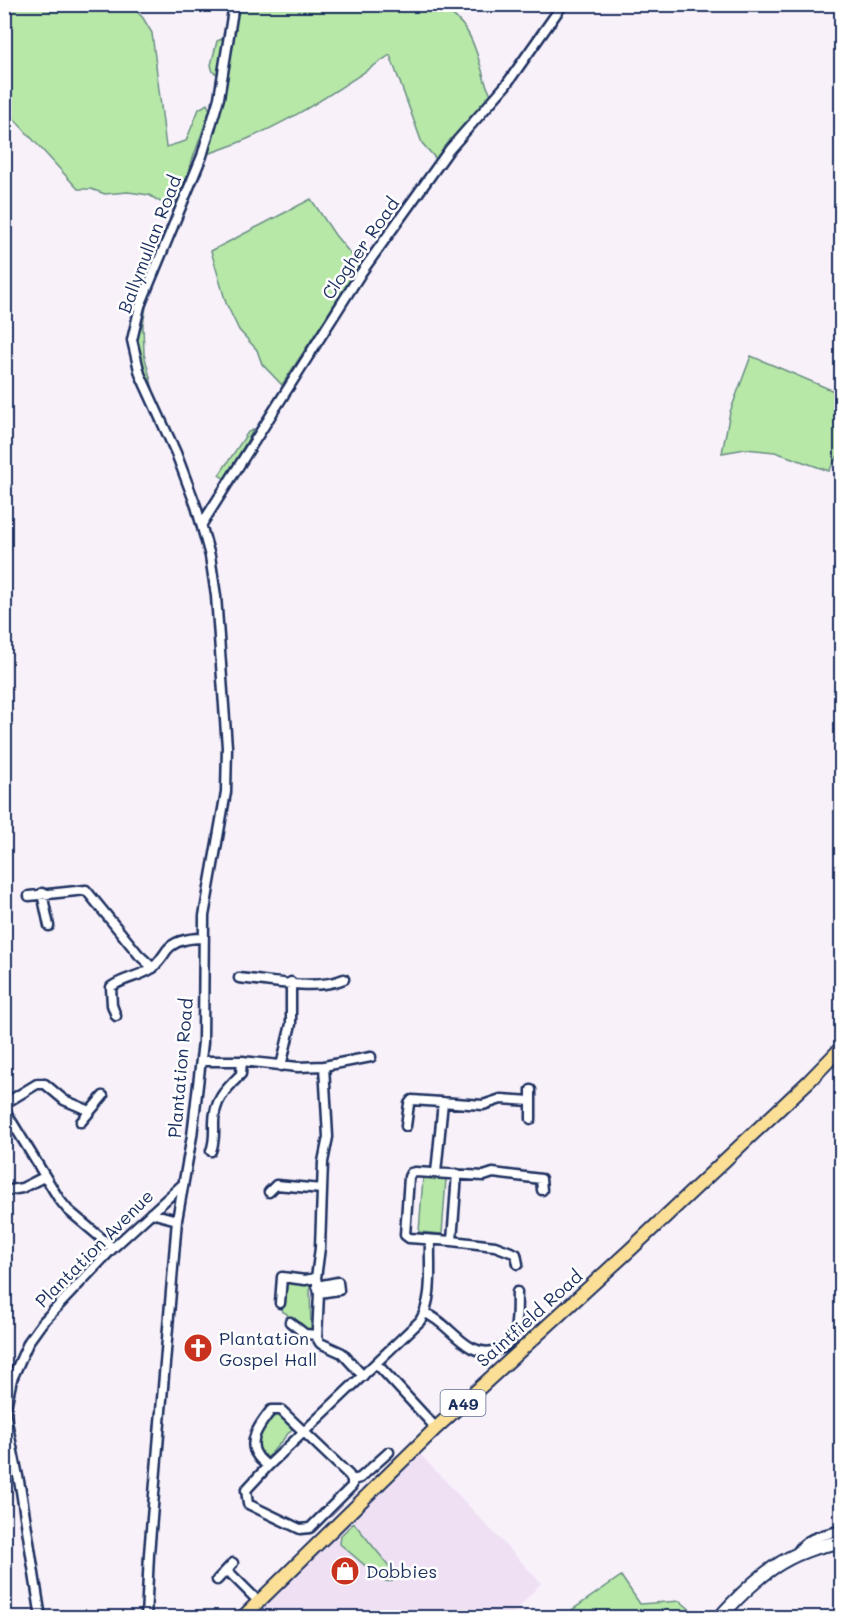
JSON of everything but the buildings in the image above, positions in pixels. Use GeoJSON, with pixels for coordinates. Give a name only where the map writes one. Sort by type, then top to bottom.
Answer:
{"type":"FeatureCollection","features":[{"type":"Feature","properties":{"kind":"main road","name":"Saintfield Road"},"geometry":{"type":"LineString","coordinates":[[242,1617],[436,1428],[657,1225],[842,1047]]}},
{"type":"Feature","properties":{"kind":"street","name":"Ballymullan Road"},"geometry":{"type":"LineString","coordinates":[[202,524],[176,453],[140,374],[132,340],[140,306],[202,156],[219,98],[234,4]]}},
{"type":"Feature","properties":{"kind":"street","name":"Clogher Road"},"geometry":{"type":"LineString","coordinates":[[202,524],[361,273],[449,150],[506,85],[563,4]]}},
{"type":"Feature","properties":{"kind":"street","name":"Plantation Road"},"geometry":{"type":"LineString","coordinates":[[146,1617],[149,1554],[177,1221],[192,1136],[204,1026],[202,938],[204,916],[226,792],[227,747],[216,596],[202,524]]}},
{"type":"Feature","properties":{"kind":"street"},"geometry":{"type":"LineString","coordinates":[[30,896],[86,890],[139,955],[153,968]]}},
{"type":"Feature","properties":{"kind":"street"},"geometry":{"type":"LineString","coordinates":[[42,893],[49,926]]}},
{"type":"Feature","properties":{"kind":"street"},"geometry":{"type":"LineString","coordinates":[[116,1016],[112,1005],[111,987],[153,968],[168,948],[176,943],[202,938]]}},
{"type":"Feature","properties":{"kind":"street"},"geometry":{"type":"LineString","coordinates":[[239,978],[312,985],[332,984],[344,979]]}},
{"type":"Feature","properties":{"kind":"street"},"geometry":{"type":"LineString","coordinates":[[281,1066],[291,1024],[291,982]]}},
{"type":"Feature","properties":{"kind":"street"},"geometry":{"type":"LineString","coordinates":[[201,1061],[242,1061],[298,1067],[359,1064],[371,1057]]}},
{"type":"Feature","properties":{"kind":"street"},"geometry":{"type":"LineString","coordinates":[[210,1151],[215,1141],[213,1120],[220,1095],[241,1074],[242,1061]]}},
{"type":"Feature","properties":{"kind":"street"},"geometry":{"type":"LineString","coordinates":[[324,1066],[328,1137],[323,1162],[316,1335],[320,1343],[342,1353],[363,1376]]}},
{"type":"Feature","properties":{"kind":"street"},"geometry":{"type":"LineString","coordinates":[[4,1104],[37,1084],[45,1084],[64,1100],[90,1111]]}},
{"type":"Feature","properties":{"kind":"street"},"geometry":{"type":"LineString","coordinates":[[531,1090],[531,1119]]}},
{"type":"Feature","properties":{"kind":"street"},"geometry":{"type":"LineString","coordinates":[[81,1122],[103,1096]]}},
{"type":"Feature","properties":{"kind":"street"},"geometry":{"type":"LineString","coordinates":[[406,1126],[409,1104],[412,1100],[483,1104],[501,1099],[531,1101]]}},
{"type":"Feature","properties":{"kind":"street"},"geometry":{"type":"LineString","coordinates":[[436,1173],[443,1102]]}},
{"type":"Feature","properties":{"kind":"street"},"geometry":{"type":"LineString","coordinates":[[4,1109],[44,1177],[68,1210],[113,1248]]}},
{"type":"Feature","properties":{"kind":"street"},"geometry":{"type":"LineString","coordinates":[[518,1264],[519,1251],[495,1246],[409,1238],[405,1235],[407,1195],[411,1173],[484,1176],[493,1173],[544,1176],[542,1190]]}},
{"type":"Feature","properties":{"kind":"street"},"geometry":{"type":"LineString","coordinates":[[452,1241],[457,1174]]}},
{"type":"Feature","properties":{"kind":"street"},"geometry":{"type":"LineString","coordinates":[[4,1191],[22,1188],[44,1177]]}},
{"type":"Feature","properties":{"kind":"street","name":"Plantation Avenue"},"geometry":{"type":"LineString","coordinates":[[41,1617],[5,1404],[9,1388],[21,1357],[36,1331],[113,1248],[182,1185]]}},
{"type":"Feature","properties":{"kind":"street"},"geometry":{"type":"LineString","coordinates":[[273,1185],[322,1189]]}},
{"type":"Feature","properties":{"kind":"street"},"geometry":{"type":"LineString","coordinates":[[151,1213],[177,1221]]}},
{"type":"Feature","properties":{"kind":"street"},"geometry":{"type":"LineString","coordinates":[[268,1466],[256,1455],[254,1445],[258,1428],[272,1410],[282,1410],[303,1431],[349,1475],[352,1486],[310,1528],[300,1529],[248,1504],[246,1490],[303,1431],[420,1321],[429,1300],[430,1240]]}},
{"type":"Feature","properties":{"kind":"street"},"geometry":{"type":"LineString","coordinates":[[280,1303],[282,1277],[306,1280],[318,1286]]}},
{"type":"Feature","properties":{"kind":"street"},"geometry":{"type":"LineString","coordinates":[[425,1312],[481,1353],[498,1350],[510,1344],[514,1336],[517,1292]]}},
{"type":"Feature","properties":{"kind":"street"},"geometry":{"type":"LineString","coordinates":[[290,1322],[305,1334],[316,1335]]}},
{"type":"Feature","properties":{"kind":"street"},"geometry":{"type":"LineString","coordinates":[[478,1364],[481,1353]]}},
{"type":"Feature","properties":{"kind":"street"},"geometry":{"type":"LineString","coordinates":[[376,1363],[436,1428]]}},
{"type":"Feature","properties":{"kind":"street"},"geometry":{"type":"LineString","coordinates":[[352,1480],[360,1478],[388,1452]]}},
{"type":"Feature","properties":{"kind":"street"},"geometry":{"type":"LineString","coordinates":[[797,1554],[801,1546],[808,1541],[842,1530]]}},
{"type":"Feature","properties":{"kind":"street"},"geometry":{"type":"LineString","coordinates":[[719,1617],[762,1575],[780,1561],[814,1548],[842,1542]]}},
{"type":"Feature","properties":{"kind":"street"},"geometry":{"type":"LineString","coordinates":[[217,1580],[230,1566],[258,1601]]}},
{"type":"Feature","properties":{"kind":"shaded area"},"geometry":{"type":"Polygon","coordinates":[[[420,1454],[541,1583],[510,1617],[253,1618],[420,1454]]]}},
{"type":"Feature","properties":{"kind":"green space"},"geometry":{"type":"Polygon","coordinates":[[[4,5],[131,5],[143,18],[152,33],[166,147],[186,141],[199,109],[207,104],[210,110],[186,178],[172,209],[149,195],[128,192],[105,194],[91,189],[78,189],[5,109],[4,5]]]}},
{"type":"Feature","properties":{"kind":"green space"},"geometry":{"type":"Polygon","coordinates":[[[236,5],[439,5],[456,18],[467,31],[491,94],[437,160],[422,143],[390,55],[323,99],[278,125],[204,155],[226,81],[233,43],[236,5]]]}},
{"type":"Feature","properties":{"kind":"green space"},"geometry":{"type":"Polygon","coordinates":[[[224,38],[219,75],[213,72],[211,65],[217,41],[224,38]]]}},
{"type":"Feature","properties":{"kind":"green space"},"geometry":{"type":"Polygon","coordinates":[[[311,199],[335,235],[360,265],[282,385],[262,364],[257,350],[239,330],[226,303],[211,251],[311,199]]]}},
{"type":"Feature","properties":{"kind":"green space"},"geometry":{"type":"Polygon","coordinates":[[[147,301],[143,325],[144,354],[153,389],[142,365],[138,346],[140,326],[147,301]]]}},
{"type":"Feature","properties":{"kind":"green space"},"geometry":{"type":"Polygon","coordinates":[[[751,356],[841,394],[841,456],[837,457],[829,471],[775,452],[745,449],[722,453],[730,412],[751,356]]]}},
{"type":"Feature","properties":{"kind":"green space"},"geometry":{"type":"Polygon","coordinates":[[[253,430],[225,479],[219,475],[248,432],[253,430]]]}},
{"type":"Feature","properties":{"kind":"green space"},"geometry":{"type":"Polygon","coordinates":[[[423,1177],[446,1179],[442,1234],[419,1232],[423,1177]]]}},
{"type":"Feature","properties":{"kind":"green space"},"geometry":{"type":"Polygon","coordinates":[[[285,1283],[310,1284],[311,1332],[283,1312],[281,1305],[285,1283]]]}},
{"type":"Feature","properties":{"kind":"green space"},"geometry":{"type":"Polygon","coordinates":[[[279,1415],[292,1429],[268,1457],[263,1455],[258,1448],[260,1438],[269,1420],[279,1415]]]}},
{"type":"Feature","properties":{"kind":"green space"},"geometry":{"type":"Polygon","coordinates":[[[354,1523],[398,1577],[389,1582],[382,1580],[340,1544],[341,1535],[354,1523]]]}},
{"type":"Feature","properties":{"kind":"green space"},"geometry":{"type":"Polygon","coordinates":[[[621,1576],[640,1604],[680,1601],[699,1617],[578,1617],[572,1610],[621,1576]]]}},
{"type":"Feature","properties":{"kind":"place","name":"Plantation Gospel Hall"},"geometry":{"type":"Point","coordinates":[198,1348]}},
{"type":"Feature","properties":{"kind":"place","name":"Dobbies"},"geometry":{"type":"Point","coordinates":[345,1571]}}]}
